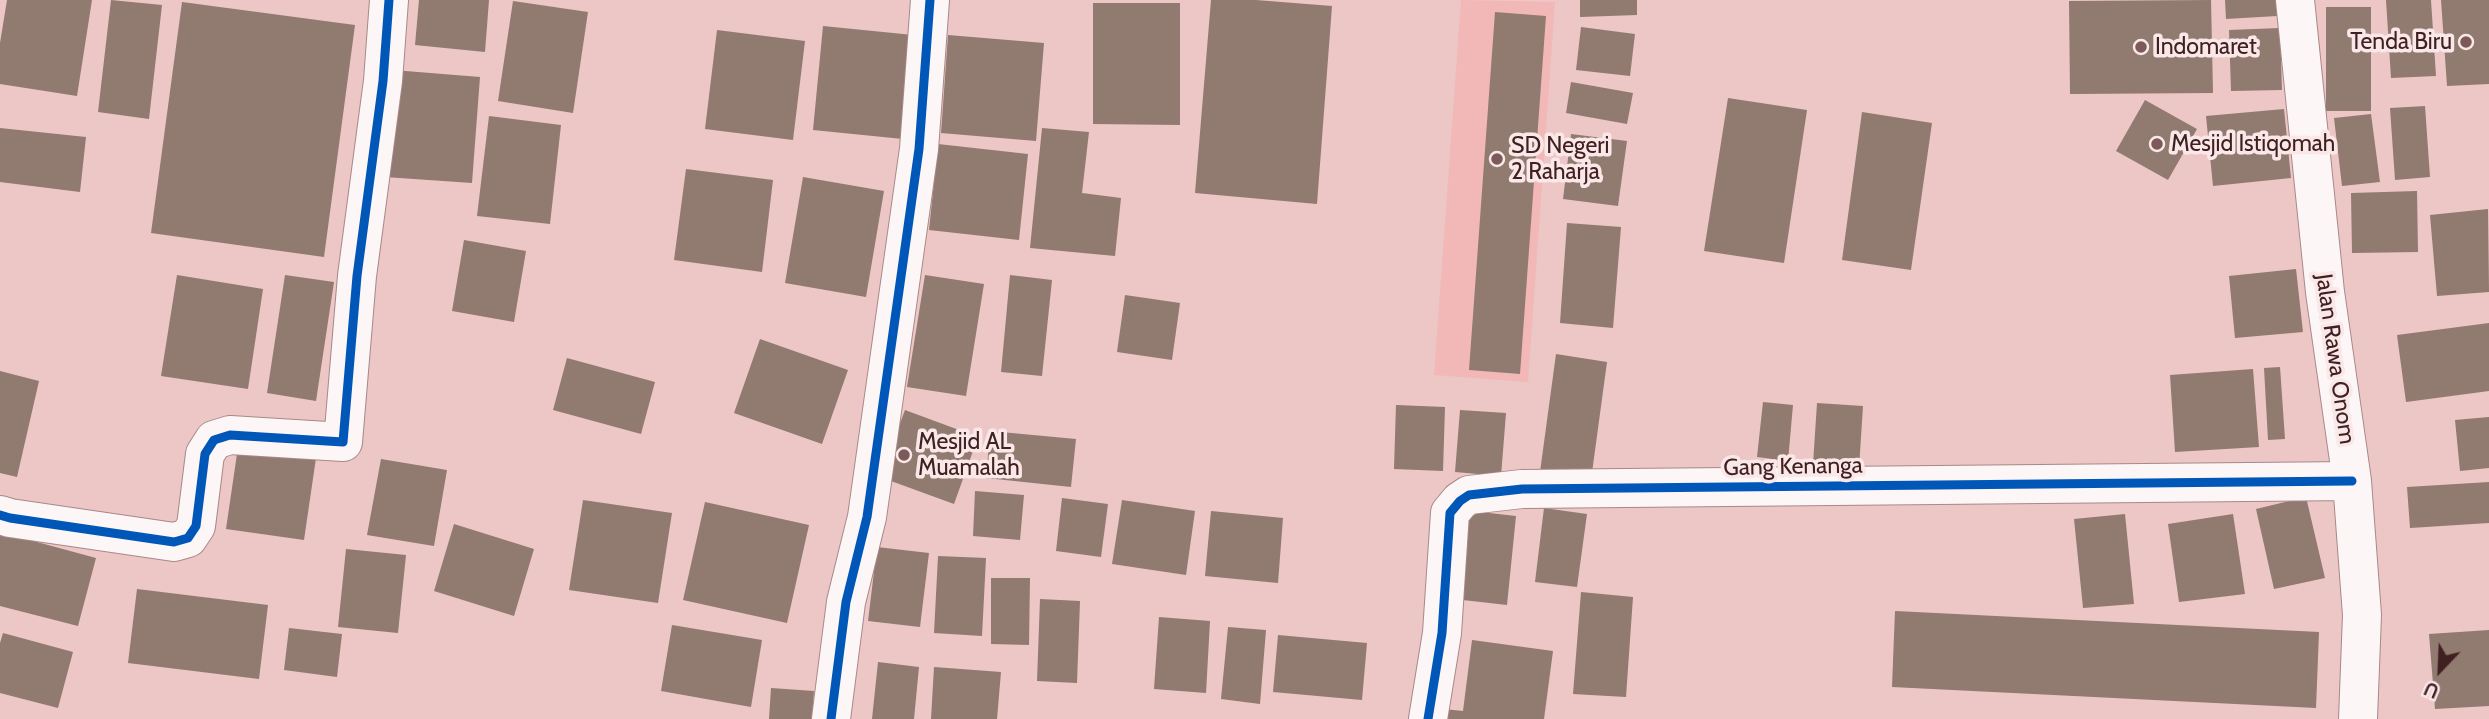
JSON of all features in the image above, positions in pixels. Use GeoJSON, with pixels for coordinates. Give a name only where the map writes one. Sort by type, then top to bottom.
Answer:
{"type":"FeatureCollection","features":[{"type":"Feature","properties":{"kind":"street"},"geometry":{"type":"LineString","coordinates":[[0,515],[174,542],[188,538],[195,526],[205,454],[214,440],[230,435],[342,442],[357,276],[383,81],[389,0]]}},
{"type":"Feature","properties":{"kind":"street"},"geometry":{"type":"LineString","coordinates":[[831,719],[846,601],[867,517],[919,149],[930,0]]}},
{"type":"Feature","properties":{"kind":"street","name":"Jalan Rawa Onom"},"geometry":{"type":"LineString","coordinates":[[2294,0],[2325,292],[2352,481],[2362,615],[2358,719]]}},
{"type":"Feature","properties":{"kind":"street","name":"Gang Kenanga"},"geometry":{"type":"LineString","coordinates":[[1428,719],[1442,633],[1450,513],[1469,495],[1522,489],[2352,481]]}},
{"type":"Feature","properties":{"kind":"shaded area","name":"SD Negeri 2 Raharja"},"geometry":{"type":"Polygon","coordinates":[[[1461,0],[1555,2],[1528,382],[1434,375],[1461,0]]]}},
{"type":"Feature","properties":{"kind":"building"},"geometry":{"type":"Polygon","coordinates":[[[7,0],[92,0],[77,96],[0,84],[0,43],[7,0]]]}},
{"type":"Feature","properties":{"kind":"building"},"geometry":{"type":"Polygon","coordinates":[[[111,0],[162,5],[149,119],[98,112],[111,0]]]}},
{"type":"Feature","properties":{"kind":"building"},"geometry":{"type":"Polygon","coordinates":[[[419,0],[489,0],[485,52],[415,45],[419,0]]]}},
{"type":"Feature","properties":{"kind":"building"},"geometry":{"type":"Polygon","coordinates":[[[1211,0],[1256,0],[1332,6],[1317,204],[1195,193],[1211,0]]]}},
{"type":"Feature","properties":{"kind":"building"},"geometry":{"type":"Polygon","coordinates":[[[1580,0],[1637,0],[1637,15],[1580,17],[1580,0]]]}},
{"type":"Feature","properties":{"kind":"building","name":"Indomaret"},"geometry":{"type":"Polygon","coordinates":[[[2211,0],[2213,93],[2070,94],[2069,1],[2211,0]]]}},
{"type":"Feature","properties":{"kind":"building"},"geometry":{"type":"Polygon","coordinates":[[[2225,0],[2276,0],[2277,16],[2226,19],[2225,0]]]}},
{"type":"Feature","properties":{"kind":"building"},"geometry":{"type":"Polygon","coordinates":[[[2386,0],[2431,0],[2436,76],[2391,78],[2386,0]]]}},
{"type":"Feature","properties":{"kind":"building","name":"Tenda Biru"},"geometry":{"type":"Polygon","coordinates":[[[2441,0],[2489,0],[2489,84],[2447,86],[2441,0]]]}},
{"type":"Feature","properties":{"kind":"building"},"geometry":{"type":"Polygon","coordinates":[[[513,1],[588,12],[573,113],[498,101],[513,1]]]}},
{"type":"Feature","properties":{"kind":"building"},"geometry":{"type":"Polygon","coordinates":[[[182,2],[355,25],[324,257],[151,233],[182,2]]]}},
{"type":"Feature","properties":{"kind":"building"},"geometry":{"type":"Polygon","coordinates":[[[1093,3],[1180,3],[1180,125],[1093,124],[1093,3]]]}},
{"type":"Feature","properties":{"kind":"building"},"geometry":{"type":"Polygon","coordinates":[[[2326,7],[2371,7],[2371,111],[2326,111],[2326,7]]]}},
{"type":"Feature","properties":{"kind":"building"},"geometry":{"type":"Polygon","coordinates":[[[1495,12],[1546,16],[1520,374],[1469,370],[1495,12]]]}},
{"type":"Feature","properties":{"kind":"building"},"geometry":{"type":"Polygon","coordinates":[[[823,26],[913,35],[903,139],[813,130],[823,26]]]}},
{"type":"Feature","properties":{"kind":"building"},"geometry":{"type":"Polygon","coordinates":[[[1581,27],[1635,34],[1630,76],[1576,70],[1581,27]]]}},
{"type":"Feature","properties":{"kind":"building"},"geometry":{"type":"Polygon","coordinates":[[[2280,28],[2282,90],[2231,91],[2229,30],[2280,28]]]}},
{"type":"Feature","properties":{"kind":"building"},"geometry":{"type":"Polygon","coordinates":[[[717,30],[805,41],[793,140],[705,129],[717,30]]]}},
{"type":"Feature","properties":{"kind":"building"},"geometry":{"type":"Polygon","coordinates":[[[948,35],[1044,43],[1036,141],[941,133],[948,35]]]}},
{"type":"Feature","properties":{"kind":"building"},"geometry":{"type":"Polygon","coordinates":[[[393,70],[480,77],[472,183],[385,177],[393,70]]]}},
{"type":"Feature","properties":{"kind":"building"},"geometry":{"type":"Polygon","coordinates":[[[1571,82],[1633,93],[1627,124],[1566,113],[1571,82]]]}},
{"type":"Feature","properties":{"kind":"building"},"geometry":{"type":"Polygon","coordinates":[[[1728,98],[1807,110],[1784,263],[1704,251],[1728,98]]]}},
{"type":"Feature","properties":{"kind":"building"},"geometry":{"type":"Polygon","coordinates":[[[2145,100],[2197,129],[2168,180],[2116,151],[2145,100]]]}},
{"type":"Feature","properties":{"kind":"building"},"geometry":{"type":"Polygon","coordinates":[[[2425,106],[2430,177],[2395,180],[2390,108],[2425,106]]]}},
{"type":"Feature","properties":{"kind":"building"},"geometry":{"type":"Polygon","coordinates":[[[2284,109],[2291,178],[2213,186],[2206,116],[2284,109]]]}},
{"type":"Feature","properties":{"kind":"building"},"geometry":{"type":"Polygon","coordinates":[[[1862,112],[1932,123],[1911,270],[1842,260],[1862,112]]]}},
{"type":"Feature","properties":{"kind":"building"},"geometry":{"type":"Polygon","coordinates":[[[2371,114],[2380,182],[2342,186],[2334,118],[2371,114]]]}},
{"type":"Feature","properties":{"kind":"building"},"geometry":{"type":"Polygon","coordinates":[[[489,116],[561,125],[550,224],[477,216],[489,116]]]}},
{"type":"Feature","properties":{"kind":"building"},"geometry":{"type":"Polygon","coordinates":[[[0,128],[86,137],[80,192],[0,182],[0,128]]]}},
{"type":"Feature","properties":{"kind":"building"},"geometry":{"type":"Polygon","coordinates":[[[1042,128],[1089,132],[1082,193],[1121,198],[1115,256],[1030,248],[1042,128]]]}},
{"type":"Feature","properties":{"kind":"building"},"geometry":{"type":"Polygon","coordinates":[[[1571,134],[1627,141],[1618,206],[1563,199],[1571,134]]]}},
{"type":"Feature","properties":{"kind":"building"},"geometry":{"type":"Polygon","coordinates":[[[938,144],[1028,154],[1019,240],[929,230],[938,144]]]}},
{"type":"Feature","properties":{"kind":"building"},"geometry":{"type":"Polygon","coordinates":[[[686,169],[773,180],[762,272],[674,260],[686,169]]]}},
{"type":"Feature","properties":{"kind":"building"},"geometry":{"type":"Polygon","coordinates":[[[803,177],[884,191],[866,297],[785,283],[803,177]]]}},
{"type":"Feature","properties":{"kind":"building"},"geometry":{"type":"Polygon","coordinates":[[[2417,191],[2418,252],[2352,253],[2351,193],[2417,191]]]}},
{"type":"Feature","properties":{"kind":"building"},"geometry":{"type":"Polygon","coordinates":[[[2488,209],[2489,292],[2437,296],[2430,215],[2488,209]]]}},
{"type":"Feature","properties":{"kind":"building"},"geometry":{"type":"Polygon","coordinates":[[[1567,223],[1621,227],[1613,328],[1560,323],[1567,223]]]}},
{"type":"Feature","properties":{"kind":"building"},"geometry":{"type":"Polygon","coordinates":[[[464,240],[526,251],[514,322],[452,311],[464,240]]]}},
{"type":"Feature","properties":{"kind":"building"},"geometry":{"type":"Polygon","coordinates":[[[2296,269],[2303,332],[2235,338],[2229,276],[2296,269]]]}},
{"type":"Feature","properties":{"kind":"building"},"geometry":{"type":"Polygon","coordinates":[[[177,275],[263,289],[248,389],[161,376],[177,275]]]}},
{"type":"Feature","properties":{"kind":"building"},"geometry":{"type":"Polygon","coordinates":[[[285,275],[334,282],[316,401],[267,393],[285,275]]]}},
{"type":"Feature","properties":{"kind":"building"},"geometry":{"type":"Polygon","coordinates":[[[925,275],[984,284],[966,396],[907,387],[925,275]]]}},
{"type":"Feature","properties":{"kind":"building"},"geometry":{"type":"Polygon","coordinates":[[[1010,275],[1052,280],[1042,376],[1001,372],[1010,275]]]}},
{"type":"Feature","properties":{"kind":"building"},"geometry":{"type":"Polygon","coordinates":[[[1125,295],[1180,303],[1172,360],[1117,352],[1125,295]]]}},
{"type":"Feature","properties":{"kind":"building"},"geometry":{"type":"Polygon","coordinates":[[[2489,323],[2489,391],[2406,402],[2397,335],[2489,323]]]}},
{"type":"Feature","properties":{"kind":"building"},"geometry":{"type":"Polygon","coordinates":[[[760,339],[848,370],[822,444],[734,413],[760,339]]]}},
{"type":"Feature","properties":{"kind":"building"},"geometry":{"type":"Polygon","coordinates":[[[1556,354],[1607,362],[1591,480],[1540,472],[1556,354]]]}},
{"type":"Feature","properties":{"kind":"building"},"geometry":{"type":"Polygon","coordinates":[[[567,358],[655,382],[641,434],[553,410],[567,358]]]}},
{"type":"Feature","properties":{"kind":"building"},"geometry":{"type":"Polygon","coordinates":[[[2280,367],[2285,439],[2268,440],[2264,368],[2280,367]]]}},
{"type":"Feature","properties":{"kind":"building"},"geometry":{"type":"Polygon","coordinates":[[[2253,369],[2259,447],[2175,452],[2170,375],[2253,369]]]}},
{"type":"Feature","properties":{"kind":"building"},"geometry":{"type":"Polygon","coordinates":[[[0,371],[39,381],[17,477],[0,473],[0,371]]]}},
{"type":"Feature","properties":{"kind":"building"},"geometry":{"type":"Polygon","coordinates":[[[1763,402],[1793,405],[1788,461],[1757,457],[1763,402]]]}},
{"type":"Feature","properties":{"kind":"building"},"geometry":{"type":"Polygon","coordinates":[[[1817,403],[1863,406],[1859,468],[1813,464],[1817,403]]]}},
{"type":"Feature","properties":{"kind":"building"},"geometry":{"type":"Polygon","coordinates":[[[1396,405],[1445,407],[1443,471],[1394,469],[1396,405]]]}},
{"type":"Feature","properties":{"kind":"building"},"geometry":{"type":"Polygon","coordinates":[[[905,410],[978,437],[954,504],[880,477],[905,410]]]}},
{"type":"Feature","properties":{"kind":"building"},"geometry":{"type":"Polygon","coordinates":[[[1460,410],[1506,413],[1501,476],[1455,472],[1460,410]]]}},
{"type":"Feature","properties":{"kind":"building"},"geometry":{"type":"Polygon","coordinates":[[[2489,417],[2489,468],[2460,471],[2455,420],[2489,417]]]}},
{"type":"Feature","properties":{"kind":"building"},"geometry":{"type":"Polygon","coordinates":[[[990,431],[1076,439],[1071,487],[986,478],[990,431]]]}},
{"type":"Feature","properties":{"kind":"building"},"geometry":{"type":"Polygon","coordinates":[[[238,447],[316,458],[304,540],[226,529],[238,447]]]}},
{"type":"Feature","properties":{"kind":"building"},"geometry":{"type":"Polygon","coordinates":[[[381,459],[447,470],[434,546],[367,535],[381,459]]]}},
{"type":"Feature","properties":{"kind":"building"},"geometry":{"type":"Polygon","coordinates":[[[2489,482],[2489,523],[2410,528],[2407,487],[2489,482]]]}},
{"type":"Feature","properties":{"kind":"building"},"geometry":{"type":"Polygon","coordinates":[[[975,491],[1024,495],[1020,540],[973,536],[975,491]]]}},
{"type":"Feature","properties":{"kind":"building"},"geometry":{"type":"Polygon","coordinates":[[[2306,497],[2325,578],[2274,589],[2256,509],[2306,497]]]}},
{"type":"Feature","properties":{"kind":"building"},"geometry":{"type":"Polygon","coordinates":[[[1062,498],[1108,504],[1101,557],[1056,551],[1062,498]]]}},
{"type":"Feature","properties":{"kind":"building"},"geometry":{"type":"Polygon","coordinates":[[[583,500],[672,513],[658,603],[569,590],[583,500]]]}},
{"type":"Feature","properties":{"kind":"building"},"geometry":{"type":"Polygon","coordinates":[[[1122,500],[1195,511],[1186,575],[1112,564],[1122,500]]]}},
{"type":"Feature","properties":{"kind":"building"},"geometry":{"type":"Polygon","coordinates":[[[705,502],[809,525],[787,623],[683,600],[705,502]]]}},
{"type":"Feature","properties":{"kind":"building"},"geometry":{"type":"Polygon","coordinates":[[[1544,508],[1587,514],[1577,587],[1535,582],[1544,508]]]}},
{"type":"Feature","properties":{"kind":"building"},"geometry":{"type":"Polygon","coordinates":[[[1462,510],[1516,516],[1507,605],[1454,599],[1462,510]]]}},
{"type":"Feature","properties":{"kind":"building"},"geometry":{"type":"Polygon","coordinates":[[[1211,511],[1283,518],[1278,583],[1205,576],[1211,511]]]}},
{"type":"Feature","properties":{"kind":"building"},"geometry":{"type":"Polygon","coordinates":[[[2125,514],[2134,604],[2083,608],[2074,519],[2125,514]]]}},
{"type":"Feature","properties":{"kind":"building"},"geometry":{"type":"Polygon","coordinates":[[[2233,514],[2245,594],[2179,602],[2168,524],[2233,514]]]}},
{"type":"Feature","properties":{"kind":"building"},"geometry":{"type":"Polygon","coordinates":[[[454,524],[534,549],[514,616],[434,591],[454,524]]]}},
{"type":"Feature","properties":{"kind":"building"},"geometry":{"type":"Polygon","coordinates":[[[0,532],[96,558],[78,626],[0,606],[0,532]]]}},
{"type":"Feature","properties":{"kind":"building"},"geometry":{"type":"Polygon","coordinates":[[[877,547],[929,553],[920,627],[868,621],[877,547]]]}},
{"type":"Feature","properties":{"kind":"building"},"geometry":{"type":"Polygon","coordinates":[[[346,549],[406,555],[398,633],[338,627],[346,549]]]}},
{"type":"Feature","properties":{"kind":"building"},"geometry":{"type":"Polygon","coordinates":[[[938,556],[986,558],[982,636],[934,633],[938,556]]]}},
{"type":"Feature","properties":{"kind":"building"},"geometry":{"type":"Polygon","coordinates":[[[991,578],[1030,578],[1029,645],[991,644],[991,578]]]}},
{"type":"Feature","properties":{"kind":"building"},"geometry":{"type":"Polygon","coordinates":[[[137,589],[268,605],[259,679],[128,663],[137,589]]]}},
{"type":"Feature","properties":{"kind":"building"},"geometry":{"type":"Polygon","coordinates":[[[1581,592],[1633,597],[1626,697],[1573,694],[1581,592]]]}},
{"type":"Feature","properties":{"kind":"building"},"geometry":{"type":"Polygon","coordinates":[[[1040,599],[1080,601],[1077,683],[1037,681],[1040,599]]]}},
{"type":"Feature","properties":{"kind":"building"},"geometry":{"type":"Polygon","coordinates":[[[1895,611],[2319,632],[2316,708],[1892,687],[1895,611]]]}},
{"type":"Feature","properties":{"kind":"building"},"geometry":{"type":"Polygon","coordinates":[[[1159,617],[1210,621],[1206,693],[1154,689],[1159,617]]]}},
{"type":"Feature","properties":{"kind":"building"},"geometry":{"type":"Polygon","coordinates":[[[672,625],[762,640],[751,707],[661,691],[672,625]]]}},
{"type":"Feature","properties":{"kind":"building"},"geometry":{"type":"Polygon","coordinates":[[[1228,627],[1266,630],[1260,704],[1221,699],[1228,627]]]}},
{"type":"Feature","properties":{"kind":"building"},"geometry":{"type":"Polygon","coordinates":[[[289,628],[342,634],[337,677],[284,670],[289,628]]]}},
{"type":"Feature","properties":{"kind":"building"},"geometry":{"type":"Polygon","coordinates":[[[2489,630],[2489,706],[2435,709],[2429,634],[2489,630]]]}},
{"type":"Feature","properties":{"kind":"building"},"geometry":{"type":"Polygon","coordinates":[[[3,633],[73,652],[58,708],[0,693],[0,643],[3,633]]]}},
{"type":"Feature","properties":{"kind":"building"},"geometry":{"type":"Polygon","coordinates":[[[1278,635],[1367,643],[1362,700],[1273,692],[1278,635]]]}},
{"type":"Feature","properties":{"kind":"building"},"geometry":{"type":"Polygon","coordinates":[[[1472,640],[1553,651],[1544,719],[1433,719],[1434,708],[1463,711],[1472,640]]]}},
{"type":"Feature","properties":{"kind":"building"},"geometry":{"type":"Polygon","coordinates":[[[878,662],[919,667],[914,719],[872,719],[878,662]]]}},
{"type":"Feature","properties":{"kind":"building"},"geometry":{"type":"Polygon","coordinates":[[[934,667],[1001,672],[997,719],[931,719],[934,667]]]}},
{"type":"Feature","properties":{"kind":"building"},"geometry":{"type":"Polygon","coordinates":[[[771,688],[814,691],[812,719],[769,719],[771,688]]]}},
{"type":"Feature","properties":{"kind":"cycle path"},"geometry":{"type":"LineString","coordinates":[[0,515],[174,542],[188,538],[196,526],[205,454],[214,440],[230,435],[343,442],[357,276],[383,81],[389,0]]}},
{"type":"Feature","properties":{"kind":"cycle path"},"geometry":{"type":"LineString","coordinates":[[831,719],[846,602],[867,517],[919,149],[930,0]]}},
{"type":"Feature","properties":{"kind":"cycle path"},"geometry":{"type":"LineString","coordinates":[[1428,719],[1442,633],[1450,513],[1469,495],[1522,489],[2352,481]]}},
{"type":"Feature","properties":{"kind":"place","name":"Tenda Biru"},"geometry":{"type":"Point","coordinates":[2466,42]}},
{"type":"Feature","properties":{"kind":"place","name":"Indomaret"},"geometry":{"type":"Point","coordinates":[2141,47]}},
{"type":"Feature","properties":{"kind":"place","name":"Mesjid Istiqomah"},"geometry":{"type":"Point","coordinates":[2157,144]}},
{"type":"Feature","properties":{"kind":"place","name":"SD Negeri 2 Raharja"},"geometry":{"type":"Point","coordinates":[1497,159]}},
{"type":"Feature","properties":{"kind":"place","name":"Mesjid AL Muamalah"},"geometry":{"type":"Point","coordinates":[904,455]}}]}
